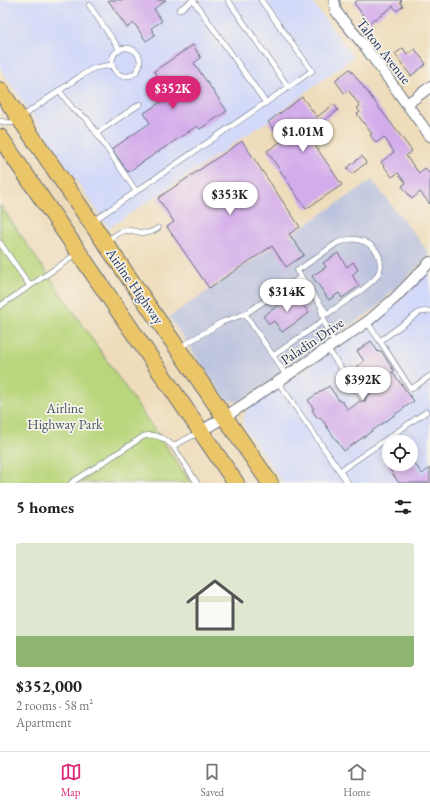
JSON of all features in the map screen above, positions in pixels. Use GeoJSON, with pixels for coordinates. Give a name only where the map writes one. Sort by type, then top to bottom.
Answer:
{"type":"FeatureCollection","features":[{"type":"Feature","properties":{"kind":"highway","name":"Airline Highway"},"geometry":{"type":"LineString","coordinates":[[0,90],[270,483]]}},
{"type":"Feature","properties":{"kind":"highway","name":"Airline Highway"},"geometry":{"type":"LineString","coordinates":[[0,137],[236,483]]}},
{"type":"Feature","properties":{"kind":"highway"},"geometry":{"type":"LineString","coordinates":[[78,252],[103,240]]}},
{"type":"Feature","properties":{"kind":"street","name":"Talton Avenue"},"geometry":{"type":"LineString","coordinates":[[334,1],[336,11],[363,44],[430,136]]}},
{"type":"Feature","properties":{"kind":"street"},"geometry":{"type":"LineString","coordinates":[[407,104],[430,87]]}},
{"type":"Feature","properties":{"kind":"street","name":"Paladin Drive"},"geometry":{"type":"LineString","coordinates":[[201,431],[225,417],[367,322],[395,298],[430,262]]}},
{"type":"Feature","properties":{"kind":"lane"},"geometry":{"type":"LineString","coordinates":[[179,10],[193,0],[266,103]]}},
{"type":"Feature","properties":{"kind":"lane"},"geometry":{"type":"LineString","coordinates":[[228,0],[288,87]]}},
{"type":"Feature","properties":{"kind":"lane"},"geometry":{"type":"LineString","coordinates":[[91,222],[312,71],[261,0]]}},
{"type":"Feature","properties":{"kind":"lane"},"geometry":{"type":"LineString","coordinates":[[89,5],[120,50]]}},
{"type":"Feature","properties":{"kind":"lane"},"geometry":{"type":"LineString","coordinates":[[127,48],[136,52],[140,60],[138,70],[131,76],[122,76],[114,71],[112,65],[112,58],[114,54],[127,48]]}},
{"type":"Feature","properties":{"kind":"lane"},"geometry":{"type":"LineString","coordinates":[[0,121],[9,124],[14,122],[94,68],[112,65]]}},
{"type":"Feature","properties":{"kind":"lane"},"geometry":{"type":"LineString","coordinates":[[60,90],[73,109],[87,119],[136,191]]}},
{"type":"Feature","properties":{"kind":"lane"},"geometry":{"type":"LineString","coordinates":[[97,133],[140,104]]}},
{"type":"Feature","properties":{"kind":"lane"},"geometry":{"type":"LineString","coordinates":[[103,240],[122,231],[148,233],[158,228]]}},
{"type":"Feature","properties":{"kind":"lane"},"geometry":{"type":"LineString","coordinates":[[359,239],[371,246],[377,252],[380,261],[380,270],[377,277],[367,286],[327,314],[301,277],[297,271],[337,243],[343,241],[359,239]]}},
{"type":"Feature","properties":{"kind":"lane"},"geometry":{"type":"LineString","coordinates":[[0,242],[30,286]]}},
{"type":"Feature","properties":{"kind":"lane"},"geometry":{"type":"LineString","coordinates":[[0,306],[78,252]]}},
{"type":"Feature","properties":{"kind":"lane"},"geometry":{"type":"LineString","coordinates":[[178,349],[222,322],[245,314],[301,277]]}},
{"type":"Feature","properties":{"kind":"lane"},"geometry":{"type":"LineString","coordinates":[[320,304],[331,345],[362,398]]}},
{"type":"Feature","properties":{"kind":"lane"},"geometry":{"type":"LineString","coordinates":[[380,341],[420,312],[430,311]]}},
{"type":"Feature","properties":{"kind":"lane"},"geometry":{"type":"LineString","coordinates":[[245,314],[286,376]]}},
{"type":"Feature","properties":{"kind":"lane"},"geometry":{"type":"LineString","coordinates":[[273,356],[324,320]]}},
{"type":"Feature","properties":{"kind":"lane"},"geometry":{"type":"LineString","coordinates":[[367,322],[412,389],[430,376]]}},
{"type":"Feature","properties":{"kind":"lane"},"geometry":{"type":"LineString","coordinates":[[278,382],[348,483]]}},
{"type":"Feature","properties":{"kind":"lane"},"geometry":{"type":"LineString","coordinates":[[340,472],[426,412]]}},
{"type":"Feature","properties":{"kind":"lane"},"geometry":{"type":"LineString","coordinates":[[172,446],[201,431]]}},
{"type":"Feature","properties":{"kind":"lane"},"geometry":{"type":"LineString","coordinates":[[72,483],[144,436],[153,434],[168,442],[172,446],[197,483]]}},
{"type":"Feature","properties":{"kind":"shaded area"},"geometry":{"type":"Polygon","coordinates":[[[0,0],[311,0],[353,57],[265,123],[109,228],[0,68],[0,0]]]}},
{"type":"Feature","properties":{"kind":"shaded area"},"geometry":{"type":"Polygon","coordinates":[[[372,180],[426,249],[429,255],[376,308],[246,397],[239,401],[233,401],[225,398],[169,317],[372,180]]]}},
{"type":"Feature","properties":{"kind":"shaded area"},"geometry":{"type":"Polygon","coordinates":[[[430,269],[430,483],[283,483],[244,427],[243,420],[245,413],[251,406],[377,320],[430,269]]]}},
{"type":"Feature","properties":{"kind":"green space","name":"Airline Highway Park"},"geometry":{"type":"Polygon","coordinates":[[[0,205],[191,483],[0,483],[0,205]]]}},
{"type":"Feature","properties":{"kind":"building"},"geometry":{"type":"Polygon","coordinates":[[[108,0],[166,0],[154,9],[162,21],[151,28],[155,35],[146,41],[134,23],[127,28],[108,0]]]}},
{"type":"Feature","properties":{"kind":"building"},"geometry":{"type":"Polygon","coordinates":[[[358,0],[402,0],[400,2],[403,6],[397,11],[393,6],[369,23],[354,3],[358,0]]]}},
{"type":"Feature","properties":{"kind":"building"},"geometry":{"type":"Polygon","coordinates":[[[193,45],[201,58],[194,63],[227,111],[200,129],[197,126],[128,172],[112,149],[150,123],[144,113],[170,96],[154,71],[193,45]]]}},
{"type":"Feature","properties":{"kind":"building"},"geometry":{"type":"Polygon","coordinates":[[[403,48],[407,54],[415,49],[426,64],[411,76],[395,54],[403,48]]]}},
{"type":"Feature","properties":{"kind":"building"},"geometry":{"type":"Polygon","coordinates":[[[350,69],[412,151],[406,156],[419,173],[425,168],[430,174],[430,204],[420,192],[412,199],[402,186],[406,183],[398,173],[392,177],[381,162],[394,152],[384,137],[376,143],[370,135],[372,134],[357,114],[360,112],[357,108],[360,106],[348,90],[344,93],[335,80],[350,69]]]}},
{"type":"Feature","properties":{"kind":"building"},"geometry":{"type":"Polygon","coordinates":[[[302,97],[317,117],[334,104],[338,110],[321,123],[325,127],[310,138],[342,185],[306,209],[267,151],[282,141],[268,122],[302,97]]]}},
{"type":"Feature","properties":{"kind":"building"},"geometry":{"type":"Polygon","coordinates":[[[242,141],[300,227],[289,234],[304,255],[286,267],[272,246],[209,288],[167,227],[174,222],[158,198],[242,141]]]}},
{"type":"Feature","properties":{"kind":"building"},"geometry":{"type":"Polygon","coordinates":[[[362,156],[366,163],[352,174],[347,168],[362,156]]]}},
{"type":"Feature","properties":{"kind":"building"},"geometry":{"type":"Polygon","coordinates":[[[338,253],[347,267],[353,262],[358,270],[352,275],[359,286],[342,298],[339,293],[329,300],[312,276],[326,267],[323,263],[338,253]]]}},
{"type":"Feature","properties":{"kind":"building"},"geometry":{"type":"Polygon","coordinates":[[[295,294],[309,313],[282,332],[274,321],[269,324],[263,316],[295,294]]]}},
{"type":"Feature","properties":{"kind":"building"},"geometry":{"type":"Polygon","coordinates":[[[371,341],[378,352],[381,351],[394,371],[392,372],[414,401],[344,451],[320,417],[318,419],[308,400],[329,386],[340,402],[342,401],[348,410],[360,401],[365,401],[366,397],[373,392],[356,367],[364,361],[357,351],[371,341]]]}},
{"type":"Feature","properties":{"kind":"building"},"geometry":{"type":"Polygon","coordinates":[[[418,468],[422,474],[430,468],[430,483],[399,483],[391,471],[418,471],[418,468]]]}}]}
